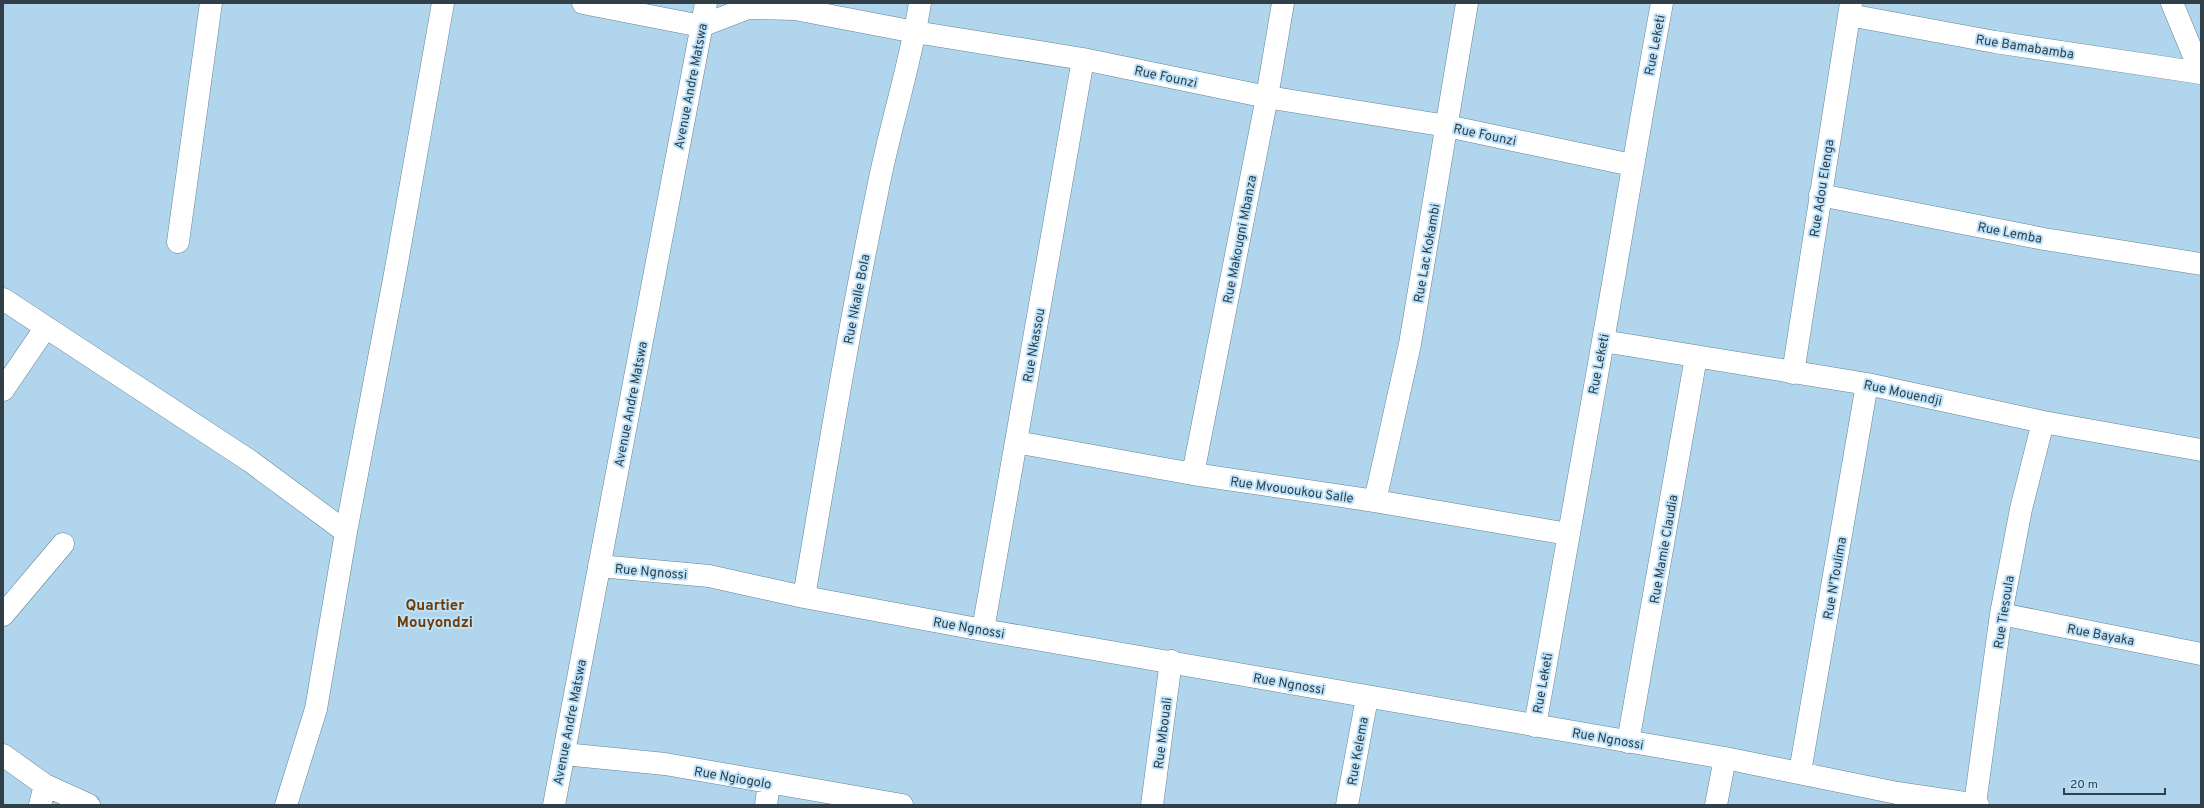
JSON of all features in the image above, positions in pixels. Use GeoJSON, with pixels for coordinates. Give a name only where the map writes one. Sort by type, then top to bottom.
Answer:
{"type":"FeatureCollection","features":[{"type":"Feature","properties":{"kind":"street"},"geometry":{"type":"LineString","coordinates":[[178,242],[211,3]]}},
{"type":"Feature","properties":{"kind":"street"},"geometry":{"type":"LineString","coordinates":[[286,805],[316,709],[346,532],[395,274],[443,3]]}},
{"type":"Feature","properties":{"kind":"street"},"geometry":{"type":"LineString","coordinates":[[583,3],[701,26]]}},
{"type":"Feature","properties":{"kind":"street","name":"Avenue Andre Matswa"},"geometry":{"type":"LineString","coordinates":[[554,805],[706,3]]}},
{"type":"Feature","properties":{"kind":"street","name":"Rue Nkalle Bola"},"geometry":{"type":"LineString","coordinates":[[804,597],[852,317],[884,153],[916,32],[920,3]]}},
{"type":"Feature","properties":{"kind":"street","name":"Rue Makougni Mbanza"},"geometry":{"type":"LineString","coordinates":[[1193,474],[1267,97],[1283,3]]}},
{"type":"Feature","properties":{"kind":"street","name":"Rue Lac Kokambi"},"geometry":{"type":"LineString","coordinates":[[1375,501],[1410,344],[1467,3]]}},
{"type":"Feature","properties":{"kind":"street","name":"Rue Leketi"},"geometry":{"type":"LineString","coordinates":[[1535,726],[1603,341],[1632,165],[1662,3]]}},
{"type":"Feature","properties":{"kind":"street"},"geometry":{"type":"LineString","coordinates":[[2172,3],[2201,73]]}},
{"type":"Feature","properties":{"kind":"street","name":"Rue Founzi"},"geometry":{"type":"LineString","coordinates":[[701,26],[748,8],[795,9],[916,32],[1083,60],[1267,97],[1447,126],[1632,165]]}},
{"type":"Feature","properties":{"kind":"street","name":"Rue Bamabamba"},"geometry":{"type":"LineString","coordinates":[[1850,9],[1994,42],[2201,73]]}},
{"type":"Feature","properties":{"kind":"street","name":"Rue Adou Elenga"},"geometry":{"type":"LineString","coordinates":[[1793,373],[1850,9]]}},
{"type":"Feature","properties":{"kind":"street","name":"Rue Nkassou"},"geometry":{"type":"LineString","coordinates":[[983,630],[1083,60]]}},
{"type":"Feature","properties":{"kind":"street","name":"Rue Lemba"},"geometry":{"type":"LineString","coordinates":[[1820,195],[2044,239],[2201,264]]}},
{"type":"Feature","properties":{"kind":"street"},"geometry":{"type":"LineString","coordinates":[[3,299],[250,461],[346,532]]}},
{"type":"Feature","properties":{"kind":"street"},"geometry":{"type":"LineString","coordinates":[[3,390],[46,327]]}},
{"type":"Feature","properties":{"kind":"street","name":"Rue Mouendji"},"geometry":{"type":"LineString","coordinates":[[1603,341],[1867,384],[2043,422],[2201,450]]}},
{"type":"Feature","properties":{"kind":"street","name":"Rue Mamie Claudia"},"geometry":{"type":"LineString","coordinates":[[1628,742],[1696,357]]}},
{"type":"Feature","properties":{"kind":"street","name":"Rue N'Toulima"},"geometry":{"type":"LineString","coordinates":[[1800,772],[1867,384]]}},
{"type":"Feature","properties":{"kind":"street","name":"Rue Tiesoula"},"geometry":{"type":"LineString","coordinates":[[1977,805],[2001,614],[2021,509],[2043,422]]}},
{"type":"Feature","properties":{"kind":"street","name":"Rue Mvououkou Salle"},"geometry":{"type":"LineString","coordinates":[[1016,442],[1193,474],[1375,501],[1568,534]]}},
{"type":"Feature","properties":{"kind":"street"},"geometry":{"type":"LineString","coordinates":[[3,615],[63,544]]}},
{"type":"Feature","properties":{"kind":"street","name":"Rue Ngnossi"},"geometry":{"type":"LineString","coordinates":[[599,566],[709,576],[804,597],[983,630],[1171,661],[1366,698],[1800,772],[1896,799],[1977,805]]}},
{"type":"Feature","properties":{"kind":"street","name":"Rue Bayaka"},"geometry":{"type":"LineString","coordinates":[[2001,614],[2201,654]]}},
{"type":"Feature","properties":{"kind":"street","name":"Rue Mbouali"},"geometry":{"type":"LineString","coordinates":[[1152,805],[1171,661]]}},
{"type":"Feature","properties":{"kind":"street","name":"Rue Kelema"},"geometry":{"type":"LineString","coordinates":[[1347,805],[1366,698]]}},
{"type":"Feature","properties":{"kind":"street","name":"Rue Ngiogolo"},"geometry":{"type":"LineString","coordinates":[[564,754],[665,764],[902,805]]}},
{"type":"Feature","properties":{"kind":"street"},"geometry":{"type":"LineString","coordinates":[[3,755],[43,795],[89,805]]}},
{"type":"Feature","properties":{"kind":"street"},"geometry":{"type":"LineString","coordinates":[[1716,805],[1725,758]]}},
{"type":"Feature","properties":{"kind":"street"},"geometry":{"type":"LineString","coordinates":[[766,805],[769,783]]}},
{"type":"Feature","properties":{"kind":"district","name":"Quartier Mouyondzi"},"geometry":{"type":"Point","coordinates":[435,614]}}]}
